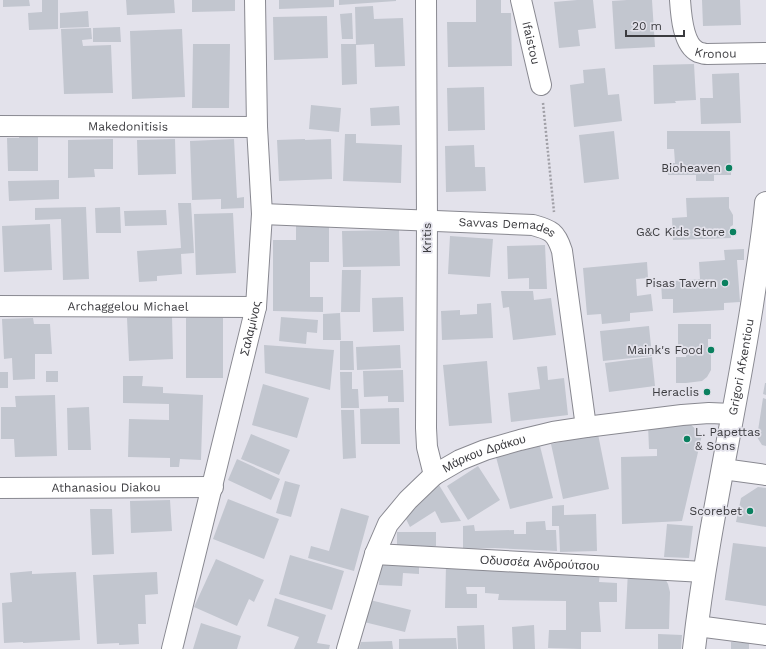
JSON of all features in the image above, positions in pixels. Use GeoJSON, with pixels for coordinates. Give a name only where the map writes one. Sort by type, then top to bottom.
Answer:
{"type":"FeatureCollection","features":[{"type":"Feature","properties":{"kind":"main road","name":"Grigori Afxentiou"},"geometry":{"type":"LineString","coordinates":[[694,649],[704,572],[751,314],[766,203]]}},
{"type":"Feature","properties":{"kind":"street","name":"Σαλαμίνος"},"geometry":{"type":"LineString","coordinates":[[172,649],[256,308],[262,214],[257,127],[256,0]]}},
{"type":"Feature","properties":{"kind":"street","name":"Kritis"},"geometry":{"type":"LineString","coordinates":[[426,0],[426,428],[427,447],[434,475]]}},
{"type":"Feature","properties":{"kind":"street","name":"Ifaistou"},"geometry":{"type":"LineString","coordinates":[[521,0],[541,85]]}},
{"type":"Feature","properties":{"kind":"street","name":"Kronou"},"geometry":{"type":"LineString","coordinates":[[680,0],[683,25],[686,35],[690,45],[698,52],[708,54],[766,53]]}},
{"type":"Feature","properties":{"kind":"street","name":"Makedonitisis"},"geometry":{"type":"LineString","coordinates":[[0,126],[257,127]]}},
{"type":"Feature","properties":{"kind":"street","name":"Savvas Demades"},"geometry":{"type":"LineString","coordinates":[[262,214],[533,225],[548,229],[558,240],[562,250],[586,427]]}},
{"type":"Feature","properties":{"kind":"street","name":"Archaggelou Michael"},"geometry":{"type":"LineString","coordinates":[[0,306],[256,308]]}},
{"type":"Feature","properties":{"kind":"street","name":"Μάρκου Δράκου"},"geometry":{"type":"LineString","coordinates":[[347,649],[375,554],[388,524],[408,500],[434,475],[460,460],[485,450],[553,432],[682,415],[709,413],[733,414]]}},
{"type":"Feature","properties":{"kind":"street"},"geometry":{"type":"LineString","coordinates":[[723,469],[766,475]]}},
{"type":"Feature","properties":{"kind":"street","name":"Athanasiou Diakou"},"geometry":{"type":"LineString","coordinates":[[0,488],[212,487]]}},
{"type":"Feature","properties":{"kind":"street","name":"Οδυσσέα Ανδρούτσου"},"geometry":{"type":"LineString","coordinates":[[375,554],[704,572]]}},
{"type":"Feature","properties":{"kind":"street"},"geometry":{"type":"LineString","coordinates":[[697,626],[766,635]]}},
{"type":"Feature","properties":{"kind":"path"},"geometry":{"type":"LineString","coordinates":[[541,85],[554,214],[552,233]]}},
{"type":"Feature","properties":{"kind":"building"},"geometry":{"type":"Polygon","coordinates":[[[3,0],[29,0],[30,6],[3,7],[3,0]]]}},
{"type":"Feature","properties":{"kind":"building"},"geometry":{"type":"Polygon","coordinates":[[[42,0],[58,0],[58,29],[29,30],[28,13],[42,12],[42,0]]]}},
{"type":"Feature","properties":{"kind":"building"},"geometry":{"type":"Polygon","coordinates":[[[126,0],[174,0],[175,13],[127,15],[126,0]]]}},
{"type":"Feature","properties":{"kind":"building"},"geometry":{"type":"Polygon","coordinates":[[[192,0],[235,0],[235,11],[192,12],[192,0]]]}},
{"type":"Feature","properties":{"kind":"building"},"geometry":{"type":"Polygon","coordinates":[[[279,0],[334,0],[334,7],[279,9],[279,0]]]}},
{"type":"Feature","properties":{"kind":"building"},"geometry":{"type":"Polygon","coordinates":[[[339,0],[396,0],[396,1],[339,5],[339,0]]]}},
{"type":"Feature","properties":{"kind":"building"},"geometry":{"type":"Polygon","coordinates":[[[476,0],[501,0],[501,13],[511,13],[512,66],[448,67],[447,22],[476,22],[476,0]]]}},
{"type":"Feature","properties":{"kind":"building"},"geometry":{"type":"Polygon","coordinates":[[[593,0],[596,28],[578,30],[580,46],[559,48],[554,2],[593,0]]]}},
{"type":"Feature","properties":{"kind":"building"},"geometry":{"type":"Polygon","coordinates":[[[652,0],[655,47],[615,49],[612,1],[652,0]]]}},
{"type":"Feature","properties":{"kind":"building"},"geometry":{"type":"Polygon","coordinates":[[[702,0],[740,0],[741,25],[703,26],[702,0]]]}},
{"type":"Feature","properties":{"kind":"building"},"geometry":{"type":"Polygon","coordinates":[[[373,6],[374,19],[403,18],[405,66],[375,67],[374,44],[356,45],[355,7],[373,6]]]}},
{"type":"Feature","properties":{"kind":"building"},"geometry":{"type":"Polygon","coordinates":[[[88,11],[89,27],[60,28],[60,13],[88,11]]]}},
{"type":"Feature","properties":{"kind":"building"},"geometry":{"type":"Polygon","coordinates":[[[352,13],[353,39],[342,39],[340,14],[352,13]]]}},
{"type":"Feature","properties":{"kind":"building"},"geometry":{"type":"Polygon","coordinates":[[[327,16],[328,58],[274,60],[273,17],[327,16]]]}},
{"type":"Feature","properties":{"kind":"building"},"geometry":{"type":"Polygon","coordinates":[[[120,27],[121,42],[93,42],[93,28],[120,27]]]}},
{"type":"Feature","properties":{"kind":"building"},"geometry":{"type":"Polygon","coordinates":[[[91,28],[92,39],[82,40],[83,46],[111,45],[113,93],[64,94],[61,29],[91,28]]]}},
{"type":"Feature","properties":{"kind":"building"},"geometry":{"type":"Polygon","coordinates":[[[182,29],[185,97],[132,99],[130,31],[182,29]]]}},
{"type":"Feature","properties":{"kind":"building"},"geometry":{"type":"Polygon","coordinates":[[[193,44],[230,44],[229,108],[192,108],[193,44]]]}},
{"type":"Feature","properties":{"kind":"building"},"geometry":{"type":"Polygon","coordinates":[[[341,44],[356,44],[357,84],[342,85],[341,44]]]}},
{"type":"Feature","properties":{"kind":"building"},"geometry":{"type":"Polygon","coordinates":[[[694,64],[696,100],[654,104],[653,65],[694,64]]]}},
{"type":"Feature","properties":{"kind":"building"},"geometry":{"type":"Polygon","coordinates":[[[605,68],[608,95],[619,94],[622,121],[574,127],[570,85],[584,83],[583,70],[605,68]]]}},
{"type":"Feature","properties":{"kind":"building"},"geometry":{"type":"Polygon","coordinates":[[[739,73],[741,123],[701,124],[700,98],[713,98],[712,74],[739,73]]]}},
{"type":"Feature","properties":{"kind":"building"},"geometry":{"type":"Polygon","coordinates":[[[484,87],[485,130],[448,131],[447,88],[484,87]]]}},
{"type":"Feature","properties":{"kind":"building"},"geometry":{"type":"Polygon","coordinates":[[[311,105],[341,108],[339,132],[309,129],[311,105]]]}},
{"type":"Feature","properties":{"kind":"building"},"geometry":{"type":"Polygon","coordinates":[[[399,106],[400,125],[371,126],[370,108],[399,106]]]}},
{"type":"Feature","properties":{"kind":"building"},"geometry":{"type":"Polygon","coordinates":[[[20,130],[38,130],[38,171],[8,171],[7,138],[19,138],[20,130]]]}},
{"type":"Feature","properties":{"kind":"building"},"geometry":{"type":"Polygon","coordinates":[[[614,131],[619,179],[584,183],[579,135],[614,131]]]}},
{"type":"Feature","properties":{"kind":"building"},"geometry":{"type":"Polygon","coordinates":[[[667,131],[730,131],[731,175],[714,175],[714,181],[696,181],[696,175],[668,175],[668,163],[675,163],[674,149],[667,149],[667,131]]]}},
{"type":"Feature","properties":{"kind":"building"},"geometry":{"type":"Polygon","coordinates":[[[345,134],[356,134],[356,143],[402,145],[401,183],[343,181],[345,134]]]}},
{"type":"Feature","properties":{"kind":"building"},"geometry":{"type":"Polygon","coordinates":[[[113,139],[113,169],[94,169],[95,177],[68,178],[68,140],[113,139]]]}},
{"type":"Feature","properties":{"kind":"building"},"geometry":{"type":"Polygon","coordinates":[[[175,139],[176,174],[138,175],[137,140],[175,139]]]}},
{"type":"Feature","properties":{"kind":"building"},"geometry":{"type":"Polygon","coordinates":[[[234,139],[237,198],[244,197],[244,208],[221,209],[221,199],[192,200],[190,141],[234,139]]]}},
{"type":"Feature","properties":{"kind":"building"},"geometry":{"type":"Polygon","coordinates":[[[331,139],[332,179],[279,181],[277,140],[331,139]]]}},
{"type":"Feature","properties":{"kind":"building"},"geometry":{"type":"Polygon","coordinates":[[[474,145],[475,167],[485,167],[486,191],[446,192],[445,146],[474,145]]]}},
{"type":"Feature","properties":{"kind":"building"},"geometry":{"type":"Polygon","coordinates":[[[59,180],[59,199],[9,201],[8,181],[59,180]]]}},
{"type":"Feature","properties":{"kind":"building"},"geometry":{"type":"Polygon","coordinates":[[[729,197],[729,208],[733,215],[733,225],[730,227],[731,238],[673,240],[672,218],[687,217],[686,198],[729,197]]]}},
{"type":"Feature","properties":{"kind":"building"},"geometry":{"type":"Polygon","coordinates":[[[178,203],[191,203],[194,253],[181,254],[182,274],[157,276],[157,281],[139,282],[137,251],[181,248],[178,203]]]}},
{"type":"Feature","properties":{"kind":"building"},"geometry":{"type":"Polygon","coordinates":[[[86,207],[89,279],[63,280],[61,219],[35,220],[35,208],[86,207]]]}},
{"type":"Feature","properties":{"kind":"building"},"geometry":{"type":"Polygon","coordinates":[[[120,207],[121,233],[96,233],[95,208],[120,207]]]}},
{"type":"Feature","properties":{"kind":"building"},"geometry":{"type":"Polygon","coordinates":[[[166,210],[167,225],[125,226],[124,211],[166,210]]]}},
{"type":"Feature","properties":{"kind":"building"},"geometry":{"type":"Polygon","coordinates":[[[233,213],[236,273],[196,275],[194,214],[233,213]]]}},
{"type":"Feature","properties":{"kind":"building"},"geometry":{"type":"Polygon","coordinates":[[[50,224],[52,270],[4,272],[2,226],[50,224]]]}},
{"type":"Feature","properties":{"kind":"building"},"geometry":{"type":"Polygon","coordinates":[[[296,226],[329,227],[329,262],[310,262],[310,297],[323,297],[323,312],[273,311],[273,240],[296,240],[296,226]]]}},
{"type":"Feature","properties":{"kind":"building"},"geometry":{"type":"Polygon","coordinates":[[[399,230],[400,266],[343,267],[342,231],[399,230]]]}},
{"type":"Feature","properties":{"kind":"building"},"geometry":{"type":"Polygon","coordinates":[[[450,236],[493,239],[490,277],[448,274],[450,236]]]}},
{"type":"Feature","properties":{"kind":"building"},"geometry":{"type":"Polygon","coordinates":[[[545,245],[547,289],[529,289],[529,278],[508,279],[507,246],[545,245]]]}},
{"type":"Feature","properties":{"kind":"building"},"geometry":{"type":"Polygon","coordinates":[[[744,249],[744,260],[737,260],[740,302],[724,303],[724,310],[673,313],[673,299],[662,299],[661,282],[700,279],[699,262],[725,260],[724,250],[744,249]]]}},
{"type":"Feature","properties":{"kind":"building"},"geometry":{"type":"Polygon","coordinates":[[[647,262],[648,278],[636,279],[637,296],[651,294],[653,311],[630,313],[630,321],[602,324],[601,314],[587,315],[583,268],[647,262]]]}},
{"type":"Feature","properties":{"kind":"building"},"geometry":{"type":"Polygon","coordinates":[[[342,270],[361,270],[360,312],[341,312],[342,270]]]}},
{"type":"Feature","properties":{"kind":"building"},"geometry":{"type":"Polygon","coordinates":[[[501,291],[533,291],[534,300],[551,298],[556,335],[513,340],[509,307],[503,308],[501,291]]]}},
{"type":"Feature","properties":{"kind":"building"},"geometry":{"type":"Polygon","coordinates":[[[403,297],[404,331],[373,332],[372,298],[403,297]]]}},
{"type":"Feature","properties":{"kind":"building"},"geometry":{"type":"Polygon","coordinates":[[[491,303],[493,338],[442,340],[441,311],[460,310],[460,315],[477,314],[477,304],[491,303]]]}},
{"type":"Feature","properties":{"kind":"building"},"geometry":{"type":"Polygon","coordinates":[[[340,313],[341,340],[323,340],[323,314],[340,313]]]}},
{"type":"Feature","properties":{"kind":"building"},"geometry":{"type":"Polygon","coordinates":[[[172,316],[173,359],[129,361],[127,318],[172,316]]]}},
{"type":"Feature","properties":{"kind":"building"},"geometry":{"type":"Polygon","coordinates":[[[281,317],[318,320],[317,333],[307,332],[306,344],[279,341],[281,317]]]}},
{"type":"Feature","properties":{"kind":"building"},"geometry":{"type":"Polygon","coordinates":[[[33,318],[34,324],[50,324],[52,354],[35,354],[35,379],[13,380],[12,358],[4,359],[2,319],[33,318]]]}},
{"type":"Feature","properties":{"kind":"building"},"geometry":{"type":"Polygon","coordinates":[[[186,318],[223,318],[223,378],[186,378],[186,318]]]}},
{"type":"Feature","properties":{"kind":"building"},"geometry":{"type":"Polygon","coordinates":[[[678,324],[711,324],[711,339],[708,339],[708,353],[711,353],[711,370],[707,377],[702,381],[676,383],[676,357],[686,357],[686,347],[678,347],[678,324]]]}},
{"type":"Feature","properties":{"kind":"building"},"geometry":{"type":"Polygon","coordinates":[[[649,326],[652,356],[603,361],[600,331],[649,326]]]}},
{"type":"Feature","properties":{"kind":"building"},"geometry":{"type":"Polygon","coordinates":[[[340,341],[353,341],[354,370],[340,370],[340,341]]]}},
{"type":"Feature","properties":{"kind":"building"},"geometry":{"type":"Polygon","coordinates":[[[264,345],[334,350],[330,390],[265,373],[264,345]]]}},
{"type":"Feature","properties":{"kind":"building"},"geometry":{"type":"Polygon","coordinates":[[[400,345],[401,368],[357,370],[356,347],[400,345]]]}},
{"type":"Feature","properties":{"kind":"building"},"geometry":{"type":"Polygon","coordinates":[[[652,357],[655,386],[609,392],[605,363],[652,357]]]}},
{"type":"Feature","properties":{"kind":"building"},"geometry":{"type":"Polygon","coordinates":[[[487,361],[492,423],[449,426],[443,365],[487,361]]]}},
{"type":"Feature","properties":{"kind":"building"},"geometry":{"type":"Polygon","coordinates":[[[547,366],[548,380],[564,378],[568,415],[511,422],[508,393],[540,389],[537,367],[547,366]]]}},
{"type":"Feature","properties":{"kind":"building"},"geometry":{"type":"Polygon","coordinates":[[[403,370],[404,402],[388,402],[388,396],[364,397],[363,371],[403,370]]]}},
{"type":"Feature","properties":{"kind":"building"},"geometry":{"type":"Polygon","coordinates":[[[46,371],[58,371],[58,382],[46,382],[46,371]]]}},
{"type":"Feature","properties":{"kind":"building"},"geometry":{"type":"Polygon","coordinates":[[[0,372],[8,372],[8,388],[0,388],[0,372]]]}},
{"type":"Feature","properties":{"kind":"building"},"geometry":{"type":"Polygon","coordinates":[[[340,372],[352,372],[352,389],[358,389],[359,408],[341,408],[340,372]]]}},
{"type":"Feature","properties":{"kind":"building"},"geometry":{"type":"Polygon","coordinates":[[[123,376],[143,376],[142,386],[163,387],[163,393],[203,395],[201,460],[180,459],[179,467],[170,467],[170,458],[128,457],[129,419],[169,420],[169,404],[123,403],[123,376]]]}},
{"type":"Feature","properties":{"kind":"building"},"geometry":{"type":"Polygon","coordinates":[[[766,383],[766,395],[763,394],[766,383]]]}},
{"type":"Feature","properties":{"kind":"building"},"geometry":{"type":"Polygon","coordinates":[[[263,384],[309,398],[297,438],[252,425],[263,384]]]}},
{"type":"Feature","properties":{"kind":"building"},"geometry":{"type":"Polygon","coordinates":[[[55,395],[57,456],[15,457],[14,439],[1,439],[1,407],[16,407],[15,396],[55,395]]]}},
{"type":"Feature","properties":{"kind":"building"},"geometry":{"type":"Polygon","coordinates":[[[763,398],[766,399],[766,446],[762,445],[757,437],[763,398]]]}},
{"type":"Feature","properties":{"kind":"building"},"geometry":{"type":"Polygon","coordinates":[[[89,407],[91,450],[68,450],[67,408],[89,407]]]}},
{"type":"Feature","properties":{"kind":"building"},"geometry":{"type":"Polygon","coordinates":[[[399,408],[400,444],[361,444],[360,409],[399,408]]]}},
{"type":"Feature","properties":{"kind":"building"},"geometry":{"type":"Polygon","coordinates":[[[341,410],[354,410],[356,458],[343,459],[341,410]]]}},
{"type":"Feature","properties":{"kind":"building"},"geometry":{"type":"Polygon","coordinates":[[[689,423],[702,435],[682,521],[622,524],[621,457],[657,456],[657,449],[649,449],[648,425],[689,423]]]}},
{"type":"Feature","properties":{"kind":"building"},"geometry":{"type":"Polygon","coordinates":[[[251,434],[290,450],[279,475],[241,459],[251,434]]]}},
{"type":"Feature","properties":{"kind":"building"},"geometry":{"type":"Polygon","coordinates":[[[598,434],[609,489],[563,499],[551,444],[598,434]]]}},
{"type":"Feature","properties":{"kind":"building"},"geometry":{"type":"Polygon","coordinates":[[[540,446],[553,498],[510,509],[496,457],[540,446]]]}},
{"type":"Feature","properties":{"kind":"building"},"geometry":{"type":"Polygon","coordinates":[[[237,459],[280,479],[271,500],[228,480],[237,459]]]}},
{"type":"Feature","properties":{"kind":"building"},"geometry":{"type":"Polygon","coordinates":[[[478,466],[500,500],[468,520],[447,486],[478,466]]]}},
{"type":"Feature","properties":{"kind":"building"},"geometry":{"type":"Polygon","coordinates":[[[285,481],[300,485],[291,517],[276,513],[285,481]]]}},
{"type":"Feature","properties":{"kind":"building"},"geometry":{"type":"Polygon","coordinates":[[[439,485],[461,521],[441,523],[435,511],[410,527],[404,515],[439,485]]]}},
{"type":"Feature","properties":{"kind":"building"},"geometry":{"type":"Polygon","coordinates":[[[758,487],[766,488],[766,527],[736,522],[741,498],[758,487]]]}},
{"type":"Feature","properties":{"kind":"building"},"geometry":{"type":"Polygon","coordinates":[[[228,499],[279,519],[264,559],[213,539],[228,499]]]}},
{"type":"Feature","properties":{"kind":"building"},"geometry":{"type":"Polygon","coordinates":[[[170,500],[172,531],[131,533],[130,501],[170,500]]]}},
{"type":"Feature","properties":{"kind":"building"},"geometry":{"type":"Polygon","coordinates":[[[564,505],[564,515],[596,514],[597,551],[560,552],[559,526],[552,526],[552,506],[564,505]]]}},
{"type":"Feature","properties":{"kind":"building"},"geometry":{"type":"Polygon","coordinates":[[[341,508],[369,516],[354,571],[308,558],[311,546],[329,551],[341,508]]]}},
{"type":"Feature","properties":{"kind":"building"},"geometry":{"type":"Polygon","coordinates":[[[90,509],[112,509],[114,554],[92,555],[90,509]]]}},
{"type":"Feature","properties":{"kind":"building"},"geometry":{"type":"Polygon","coordinates":[[[545,521],[546,530],[556,530],[557,551],[495,548],[463,549],[463,526],[474,525],[475,531],[514,530],[514,534],[526,534],[526,522],[545,521]]]}},
{"type":"Feature","properties":{"kind":"building"},"geometry":{"type":"Polygon","coordinates":[[[667,524],[693,526],[689,558],[664,557],[667,524]]]}},
{"type":"Feature","properties":{"kind":"building"},"geometry":{"type":"Polygon","coordinates":[[[397,532],[436,532],[436,546],[397,547],[397,532]]]}},
{"type":"Feature","properties":{"kind":"building"},"geometry":{"type":"Polygon","coordinates":[[[733,543],[766,547],[766,606],[725,600],[733,543]]]}},
{"type":"Feature","properties":{"kind":"building"},"geometry":{"type":"Polygon","coordinates":[[[290,555],[344,571],[332,610],[279,594],[290,555]]]}},
{"type":"Feature","properties":{"kind":"building"},"geometry":{"type":"Polygon","coordinates":[[[216,559],[264,580],[254,602],[249,599],[237,626],[194,607],[216,559]]]}},
{"type":"Feature","properties":{"kind":"building"},"geometry":{"type":"Polygon","coordinates":[[[380,559],[419,562],[419,574],[403,573],[402,586],[379,585],[380,559]]]}},
{"type":"Feature","properties":{"kind":"building"},"geometry":{"type":"Polygon","coordinates":[[[446,565],[600,571],[599,582],[617,583],[617,602],[599,602],[601,632],[581,632],[581,649],[548,648],[549,630],[566,630],[566,601],[498,600],[499,594],[485,593],[485,587],[466,587],[467,594],[477,594],[477,608],[445,608],[446,565]]]}},
{"type":"Feature","properties":{"kind":"building"},"geometry":{"type":"Polygon","coordinates":[[[32,571],[32,574],[76,572],[80,640],[4,643],[2,603],[12,602],[10,573],[32,571]]]}},
{"type":"Feature","properties":{"kind":"building"},"geometry":{"type":"Polygon","coordinates":[[[628,571],[663,575],[670,592],[669,629],[625,629],[628,571]]]}},
{"type":"Feature","properties":{"kind":"building"},"geometry":{"type":"Polygon","coordinates":[[[157,572],[158,594],[145,595],[146,624],[138,624],[139,644],[97,644],[93,575],[157,572]]]}},
{"type":"Feature","properties":{"kind":"building"},"geometry":{"type":"Polygon","coordinates":[[[275,598],[326,615],[317,643],[330,645],[329,649],[294,649],[299,637],[267,626],[275,598]]]}},
{"type":"Feature","properties":{"kind":"building"},"geometry":{"type":"Polygon","coordinates":[[[370,600],[411,610],[405,632],[364,622],[370,600]]]}},
{"type":"Feature","properties":{"kind":"building"},"geometry":{"type":"Polygon","coordinates":[[[201,623],[241,636],[237,649],[193,649],[201,623]]]}},
{"type":"Feature","properties":{"kind":"building"},"geometry":{"type":"Polygon","coordinates":[[[484,625],[485,649],[458,649],[457,626],[484,625]]]}},
{"type":"Feature","properties":{"kind":"building"},"geometry":{"type":"Polygon","coordinates":[[[534,625],[535,649],[513,649],[512,627],[534,625]]]}},
{"type":"Feature","properties":{"kind":"building"},"geometry":{"type":"Polygon","coordinates":[[[658,634],[682,635],[681,649],[658,649],[658,634]]]}},
{"type":"Feature","properties":{"kind":"building"},"geometry":{"type":"Polygon","coordinates":[[[456,638],[457,649],[399,649],[399,639],[456,638]]]}},
{"type":"Feature","properties":{"kind":"building"},"geometry":{"type":"Polygon","coordinates":[[[392,641],[393,649],[359,649],[361,642],[392,641]]]}},
{"type":"Feature","properties":{"kind":"building"},"geometry":{"type":"Polygon","coordinates":[[[731,642],[749,643],[749,649],[731,649],[731,642]]]}},
{"type":"Feature","properties":{"kind":"place","name":"Bioheaven"},"geometry":{"type":"Point","coordinates":[729,168]}},
{"type":"Feature","properties":{"kind":"place","name":"G&C Kids Store"},"geometry":{"type":"Point","coordinates":[733,232]}},
{"type":"Feature","properties":{"kind":"place","name":"Pisas Tavern"},"geometry":{"type":"Point","coordinates":[725,283]}},
{"type":"Feature","properties":{"kind":"place","name":"Maink's Food"},"geometry":{"type":"Point","coordinates":[711,350]}},
{"type":"Feature","properties":{"kind":"place","name":"Heraclis"},"geometry":{"type":"Point","coordinates":[707,392]}},
{"type":"Feature","properties":{"kind":"place","name":"L. Papettas & Sons"},"geometry":{"type":"Point","coordinates":[687,439]}},
{"type":"Feature","properties":{"kind":"place","name":"Scorebet"},"geometry":{"type":"Point","coordinates":[750,511]}}]}
